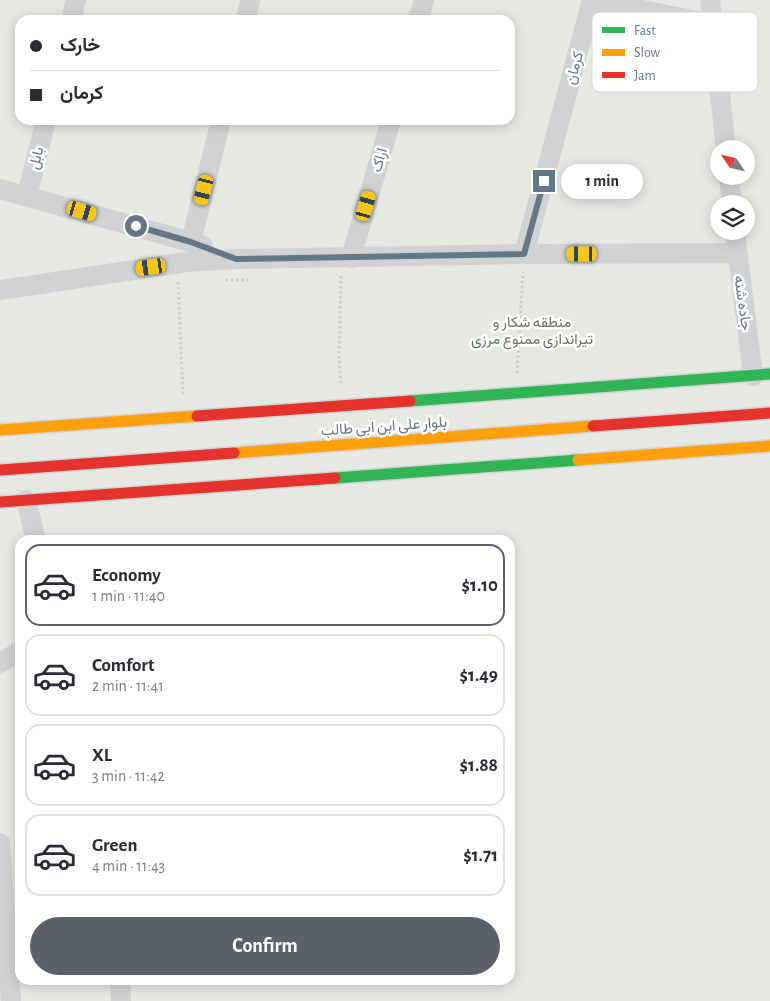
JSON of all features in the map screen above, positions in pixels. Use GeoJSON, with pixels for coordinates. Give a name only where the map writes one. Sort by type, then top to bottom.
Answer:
{"type":"FeatureCollection","features":[{"type":"Feature","properties":{"kind":"main road","name":"بلوار علی ابن ابی طالب"},"geometry":{"type":"LineString","coordinates":[[0,430],[761,375]]}},
{"type":"Feature","properties":{"kind":"main road","name":"بلوار علی ابن ابی طالب"},"geometry":{"type":"LineString","coordinates":[[0,470],[770,412]]}},
{"type":"Feature","properties":{"kind":"main road"},"geometry":{"type":"LineString","coordinates":[[0,502],[770,446]]}},
{"type":"Feature","properties":{"kind":"street"},"geometry":{"type":"LineString","coordinates":[[72,15],[76,0]]}},
{"type":"Feature","properties":{"kind":"street"},"geometry":{"type":"LineString","coordinates":[[247,15],[250,0]]}},
{"type":"Feature","properties":{"kind":"street"},"geometry":{"type":"LineString","coordinates":[[420,15],[424,0]]}},
{"type":"Feature","properties":{"kind":"street","name":"کرمان"},"geometry":{"type":"LineString","coordinates":[[524,254],[592,0],[652,12]]}},
{"type":"Feature","properties":{"kind":"street"},"geometry":{"type":"LineString","coordinates":[[720,92],[725,140]]}},
{"type":"Feature","properties":{"kind":"street","name":"بابل"},"geometry":{"type":"LineString","coordinates":[[27,196],[45,125]]}},
{"type":"Feature","properties":{"kind":"street"},"geometry":{"type":"LineString","coordinates":[[191,242],[220,125]]}},
{"type":"Feature","properties":{"kind":"street","name":"اراک"},"geometry":{"type":"LineString","coordinates":[[351,267],[390,125]]}},
{"type":"Feature","properties":{"kind":"street"},"geometry":{"type":"LineString","coordinates":[[0,189],[191,242],[236,259]]}},
{"type":"Feature","properties":{"kind":"street","name":"جاده شنه"},"geometry":{"type":"LineString","coordinates":[[735,240],[761,375]]}},
{"type":"Feature","properties":{"kind":"street"},"geometry":{"type":"LineString","coordinates":[[0,290],[187,262],[236,259],[351,267],[524,254],[737,253]]}},
{"type":"Feature","properties":{"kind":"street"},"geometry":{"type":"LineString","coordinates":[[26,500],[35,535]]}},
{"type":"Feature","properties":{"kind":"street"},"geometry":{"type":"LineString","coordinates":[[0,663],[15,654]]}},
{"type":"Feature","properties":{"kind":"street"},"geometry":{"type":"LineString","coordinates":[[0,843],[11,1001]]}},
{"type":"Feature","properties":{"kind":"street"},"geometry":{"type":"LineString","coordinates":[[120,985],[121,1001]]}},
{"type":"Feature","properties":{"kind":"path"},"geometry":{"type":"LineString","coordinates":[[331,276],[341,276],[351,267]]}},
{"type":"Feature","properties":{"kind":"path"},"geometry":{"type":"LineString","coordinates":[[513,271],[523,271],[516,394]]}},
{"type":"Feature","properties":{"kind":"path"},"geometry":{"type":"LineString","coordinates":[[341,276],[339,358],[343,405]]}},
{"type":"Feature","properties":{"kind":"path"},"geometry":{"type":"LineString","coordinates":[[216,281],[255,279]]}},
{"type":"Feature","properties":{"kind":"path"},"geometry":{"type":"LineString","coordinates":[[183,416],[178,282],[188,282]]}},
{"type":"Feature","properties":{"kind":"green space","name":"منطقه شکار و تیراندازی ممنوع مرزی"},"geometry":{"type":"Polygon","coordinates":[[[0,0],[770,0],[770,1001],[0,1001],[0,0]]]}},
{"type":"Feature","properties":{"kind":"traffic: fast"},"geometry":{"type":"LineString","coordinates":[[410,401],[770,374]]}},
{"type":"Feature","properties":{"kind":"traffic: fast"},"geometry":{"type":"LineString","coordinates":[[335,478],[578,460]]}},
{"type":"Feature","properties":{"kind":"traffic: slow"},"geometry":{"type":"LineString","coordinates":[[0,430],[197,416]]}},
{"type":"Feature","properties":{"kind":"traffic: slow"},"geometry":{"type":"LineString","coordinates":[[234,453],[593,426]]}},
{"type":"Feature","properties":{"kind":"traffic: slow"},"geometry":{"type":"LineString","coordinates":[[578,460],[770,446]]}},
{"type":"Feature","properties":{"kind":"traffic: jam"},"geometry":{"type":"LineString","coordinates":[[197,416],[410,401]]}},
{"type":"Feature","properties":{"kind":"traffic: jam"},"geometry":{"type":"LineString","coordinates":[[593,426],[770,413]]}},
{"type":"Feature","properties":{"kind":"traffic: jam"},"geometry":{"type":"LineString","coordinates":[[0,470],[234,453]]}},
{"type":"Feature","properties":{"kind":"traffic: jam"},"geometry":{"type":"LineString","coordinates":[[0,502],[335,478]]}},
{"type":"Feature","properties":{"kind":"route"},"geometry":{"type":"LineString","coordinates":[[136,226],[191,242],[236,259],[524,254],[544,181]]}}]}
